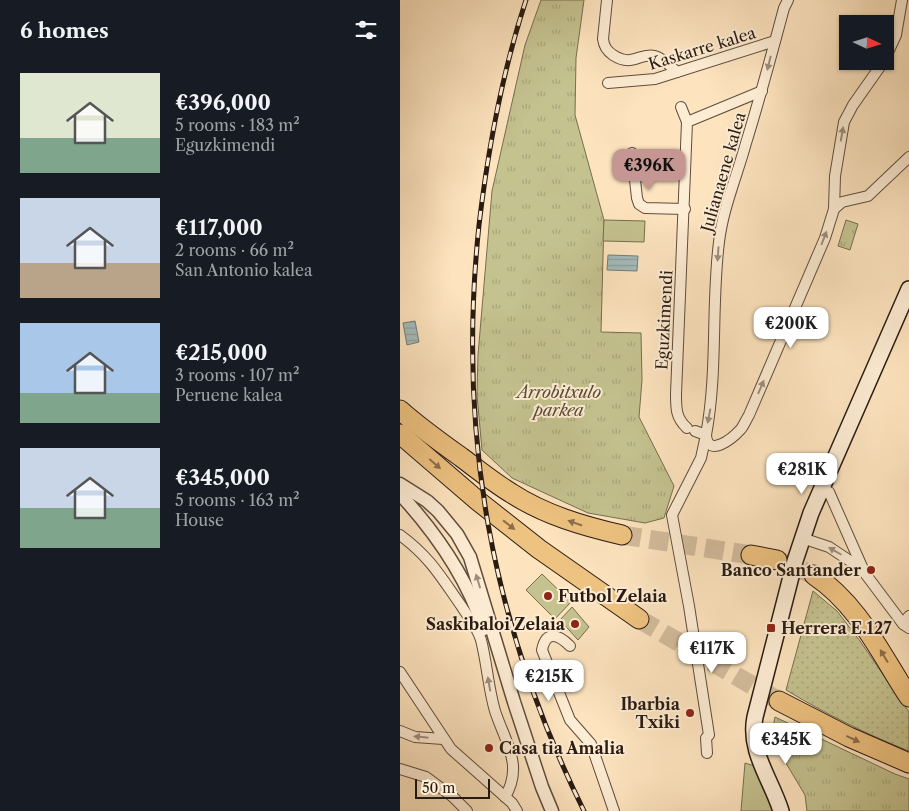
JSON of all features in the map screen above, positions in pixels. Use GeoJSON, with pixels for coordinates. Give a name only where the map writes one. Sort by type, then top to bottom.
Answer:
{"type":"FeatureCollection","features":[{"type":"Feature","properties":{"kind":"highway"},"geometry":{"type":"LineString","coordinates":[[400,394],[431,434]]}},
{"type":"Feature","properties":{"kind":"highway"},"geometry":{"type":"LineString","coordinates":[[400,410],[485,475],[535,507],[591,528],[622,535]]}},
{"type":"Feature","properties":{"kind":"highway"},"geometry":{"type":"LineString","coordinates":[[400,434],[478,501],[540,549],[639,619]]}},
{"type":"Feature","properties":{"kind":"highway"},"geometry":{"type":"LineString","coordinates":[[751,555],[778,560]]}},
{"type":"Feature","properties":{"kind":"highway"},"geometry":{"type":"LineString","coordinates":[[814,575],[834,590],[855,612],[873,637],[909,697]]}},
{"type":"Feature","properties":{"kind":"highway"},"geometry":{"type":"LineString","coordinates":[[778,701],[849,737],[909,763]]}},
{"type":"Feature","properties":{"kind":"main road"},"geometry":{"type":"LineString","coordinates":[[781,811],[758,755],[754,726],[817,497],[909,289]]}},
{"type":"Feature","properties":{"kind":"main road"},"geometry":{"type":"LineString","coordinates":[[790,811],[764,752],[760,735],[761,726],[803,564],[806,539],[829,492],[909,312]]}},
{"type":"Feature","properties":{"kind":"street"},"geometry":{"type":"LineString","coordinates":[[607,0],[603,39],[607,50],[623,60],[635,60],[654,56],[660,58],[677,72]]}},
{"type":"Feature","properties":{"kind":"street","name":"Julianaene kalea"},"geometry":{"type":"LineString","coordinates":[[711,446],[706,443],[706,435],[713,387],[715,292],[721,229],[732,186],[762,91],[784,8],[788,0]]}},
{"type":"Feature","properties":{"kind":"street"},"geometry":{"type":"LineString","coordinates":[[894,39],[902,0]]}},
{"type":"Feature","properties":{"kind":"street","name":"Kaskarre kalea"},"geometry":{"type":"LineString","coordinates":[[608,83],[655,79],[775,41]]}},
{"type":"Feature","properties":{"kind":"street"},"geometry":{"type":"LineString","coordinates":[[854,199],[838,189],[835,176],[844,122],[853,105],[877,70]]}},
{"type":"Feature","properties":{"kind":"street"},"geometry":{"type":"LineString","coordinates":[[681,107],[687,122],[762,91]]}},
{"type":"Feature","properties":{"kind":"street","name":"Eguzkimendi"},"geometry":{"type":"LineString","coordinates":[[687,122],[676,413],[680,422],[706,435]]}},
{"type":"Feature","properties":{"kind":"street"},"geometry":{"type":"LineString","coordinates":[[632,153],[639,204],[645,208],[684,209]]}},
{"type":"Feature","properties":{"kind":"street"},"geometry":{"type":"LineString","coordinates":[[834,209],[840,203],[861,199],[873,192],[909,157]]}},
{"type":"Feature","properties":{"kind":"street"},"geometry":{"type":"LineString","coordinates":[[706,753],[706,738],[709,735],[689,606],[672,515],[701,458],[711,446],[728,441],[740,429],[749,415],[824,238],[834,209],[836,182]]}},
{"type":"Feature","properties":{"kind":"street"},"geometry":{"type":"LineString","coordinates":[[701,458],[706,435]]}},
{"type":"Feature","properties":{"kind":"street"},"geometry":{"type":"LineString","coordinates":[[400,484],[427,501],[448,521],[465,547],[473,565],[514,702],[542,787],[552,811]]}},
{"type":"Feature","properties":{"kind":"street"},"geometry":{"type":"LineString","coordinates":[[829,492],[864,572]]}},
{"type":"Feature","properties":{"kind":"street"},"geometry":{"type":"LineString","coordinates":[[400,494],[446,552],[471,595],[480,617],[512,719],[546,811]]}},
{"type":"Feature","properties":{"kind":"street"},"geometry":{"type":"LineString","coordinates":[[400,508],[424,522]]}},
{"type":"Feature","properties":{"kind":"street"},"geometry":{"type":"LineString","coordinates":[[400,535],[414,545],[432,563],[480,636],[495,710],[513,758],[514,771],[512,781],[505,798]]}},
{"type":"Feature","properties":{"kind":"street"},"geometry":{"type":"LineString","coordinates":[[806,539],[838,552],[864,572],[907,623]]}},
{"type":"Feature","properties":{"kind":"street"},"geometry":{"type":"LineString","coordinates":[[570,646],[556,636],[548,637],[543,642],[542,650],[570,720],[590,744],[614,811]]}},
{"type":"Feature","properties":{"kind":"street"},"geometry":{"type":"LineString","coordinates":[[400,672],[451,748],[517,811]]}},
{"type":"Feature","properties":{"kind":"street"},"geometry":{"type":"LineString","coordinates":[[400,732],[415,737],[443,738]]}},
{"type":"Feature","properties":{"kind":"street"},"geometry":{"type":"LineString","coordinates":[[400,770],[426,777],[453,797],[467,811]]}},
{"type":"Feature","properties":{"kind":"green space","name":"Arrobitxulo parkea"},"geometry":{"type":"Polygon","coordinates":[[[541,0],[584,0],[576,58],[575,115],[604,220],[601,332],[641,333],[642,380],[639,417],[674,486],[664,518],[645,523],[588,513],[512,478],[482,450],[477,395],[478,355],[492,191],[525,45],[541,0]]]}},
{"type":"Feature","properties":{"kind":"green space"},"geometry":{"type":"Polygon","coordinates":[[[604,220],[645,221],[644,242],[603,241],[604,220]]]}},
{"type":"Feature","properties":{"kind":"green space"},"geometry":{"type":"Polygon","coordinates":[[[846,220],[858,224],[850,250],[838,246],[846,220]]]}},
{"type":"Feature","properties":{"kind":"green space","name":"Futbol Zelaia"},"geometry":{"type":"Polygon","coordinates":[[[542,574],[571,602],[555,619],[526,590],[542,574]]]}},
{"type":"Feature","properties":{"kind":"green space"},"geometry":{"type":"Polygon","coordinates":[[[813,591],[837,611],[909,712],[909,751],[846,723],[786,690],[813,591]]]}},
{"type":"Feature","properties":{"kind":"green space","name":"Saskibaloi Zelaia"},"geometry":{"type":"Polygon","coordinates":[[[572,607],[589,627],[578,640],[560,620],[572,607]]]}},
{"type":"Feature","properties":{"kind":"green space"},"geometry":{"type":"Polygon","coordinates":[[[775,717],[909,779],[909,811],[807,811],[805,795],[771,738],[775,717]]]}},
{"type":"Feature","properties":{"kind":"green space"},"geometry":{"type":"Polygon","coordinates":[[[745,763],[761,768],[776,811],[741,811],[745,763]]]}},
{"type":"Feature","properties":{"kind":"water"},"geometry":{"type":"Polygon","coordinates":[[[608,255],[638,256],[637,271],[607,270],[608,255]]]}},
{"type":"Feature","properties":{"kind":"water"},"geometry":{"type":"Polygon","coordinates":[[[415,321],[419,342],[407,345],[403,323],[415,321]]]}},
{"type":"Feature","properties":{"kind":"tunnel"},"geometry":{"type":"LineString","coordinates":[[622,535],[751,555]]}},
{"type":"Feature","properties":{"kind":"tunnel"},"geometry":{"type":"LineString","coordinates":[[777,560],[814,575]]}},
{"type":"Feature","properties":{"kind":"tunnel"},"geometry":{"type":"LineString","coordinates":[[639,619],[779,701]]}},
{"type":"Feature","properties":{"kind":"railway"},"geometry":{"type":"LineString","coordinates":[[526,0],[517,28],[497,111],[479,225],[473,302],[473,378],[478,453],[488,526],[504,598],[525,670],[552,740],[584,811]]}},
{"type":"Feature","properties":{"kind":"place","name":"Banco Santander"},"geometry":{"type":"Point","coordinates":[871,570]}},
{"type":"Feature","properties":{"kind":"place","name":"Futbol Zelaia"},"geometry":{"type":"Point","coordinates":[548,596]}},
{"type":"Feature","properties":{"kind":"place","name":"Saskibaloi Zelaia"},"geometry":{"type":"Point","coordinates":[575,624]}},
{"type":"Feature","properties":{"kind":"place","name":"Herrera E.127"},"geometry":{"type":"Point","coordinates":[771,628]}},
{"type":"Feature","properties":{"kind":"place","name":"Ibarbia Txiki"},"geometry":{"type":"Point","coordinates":[690,713]}},
{"type":"Feature","properties":{"kind":"place","name":"Casa tia Amalia"},"geometry":{"type":"Point","coordinates":[489,748]}}]}
